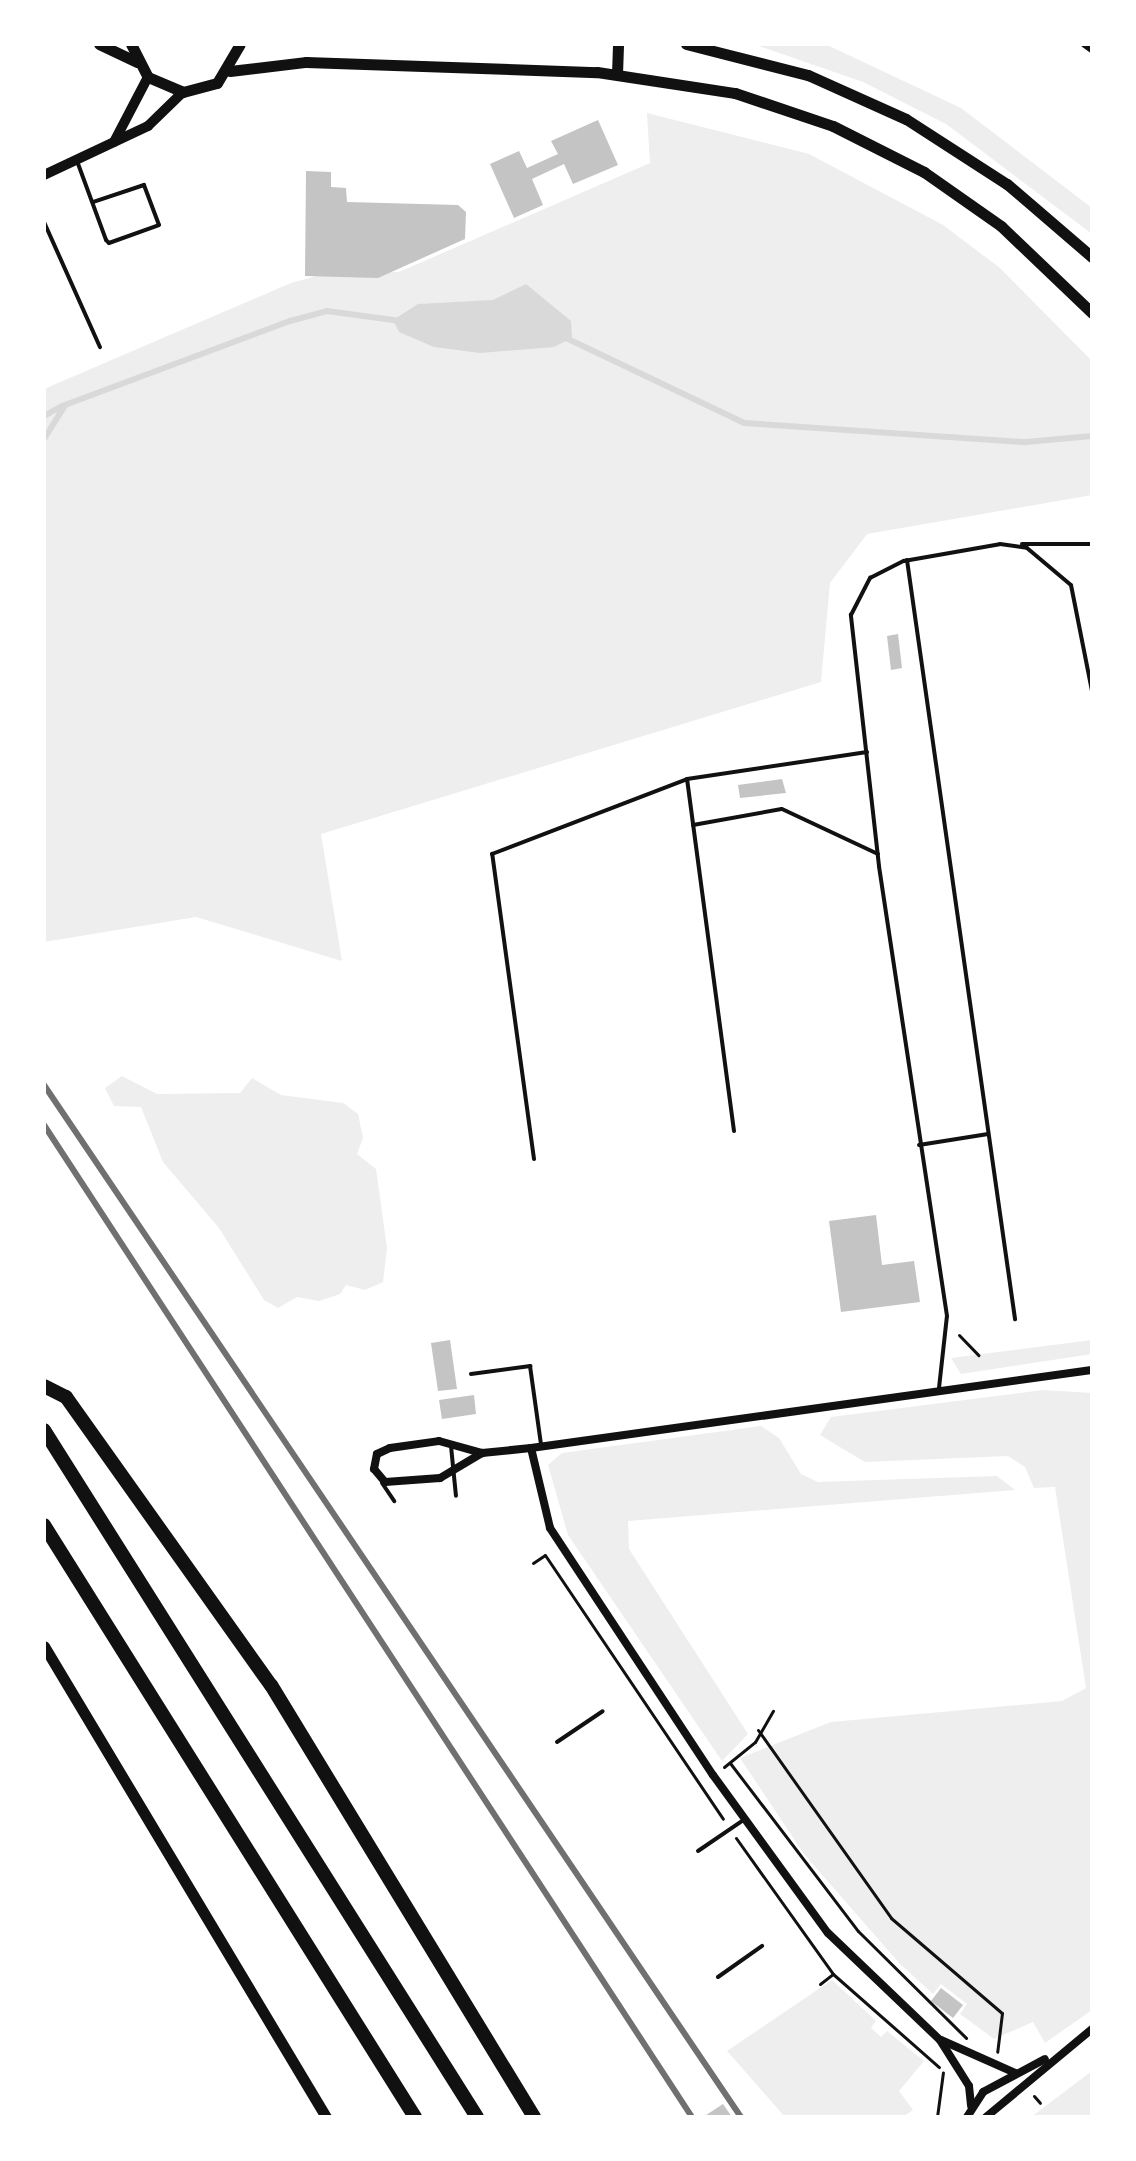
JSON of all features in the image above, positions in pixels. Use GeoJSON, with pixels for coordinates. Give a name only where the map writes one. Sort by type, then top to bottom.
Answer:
{"type":"FeatureCollection","features":[{"type":"Feature","properties":{"kind":"highway"},"geometry":{"type":"LineString","coordinates":[[44,1386],[66,1397],[271,1685],[534,2117]]}},
{"type":"Feature","properties":{"kind":"highway"},"geometry":{"type":"LineString","coordinates":[[44,1430],[477,2117]]}},
{"type":"Feature","properties":{"kind":"highway"},"geometry":{"type":"LineString","coordinates":[[44,1525],[415,2117]]}},
{"type":"Feature","properties":{"kind":"main road"},"geometry":{"type":"LineString","coordinates":[[99,44],[137,62]]}},
{"type":"Feature","properties":{"kind":"main road"},"geometry":{"type":"LineString","coordinates":[[131,44],[137,62],[148,77],[183,92],[202,90],[230,71],[306,62],[617,74],[735,93],[877,146],[1001,226],[1092,313]]}},
{"type":"Feature","properties":{"kind":"main road"},"geometry":{"type":"LineString","coordinates":[[230,71],[240,44]]}},
{"type":"Feature","properties":{"kind":"main road"},"geometry":{"type":"LineString","coordinates":[[617,74],[618,44]]}},
{"type":"Feature","properties":{"kind":"main road"},"geometry":{"type":"LineString","coordinates":[[686,44],[808,75],[906,119],[1007,184],[1092,257]]}},
{"type":"Feature","properties":{"kind":"main road"},"geometry":{"type":"LineString","coordinates":[[45,1650],[326,2117]]}},
{"type":"Feature","properties":{"kind":"street"},"geometry":{"type":"LineString","coordinates":[[1085,44],[1092,49]]}},
{"type":"Feature","properties":{"kind":"street"},"geometry":{"type":"LineString","coordinates":[[113,144],[148,77]]}},
{"type":"Feature","properties":{"kind":"street"},"geometry":{"type":"LineString","coordinates":[[44,175],[148,126],[183,92]]}},
{"type":"Feature","properties":{"kind":"street"},"geometry":{"type":"LineString","coordinates":[[482,1453],[440,1478],[379,1479],[374,1462],[383,1450],[447,1442],[482,1453],[541,1447],[939,1388],[1092,1370]]}},
{"type":"Feature","properties":{"kind":"street"},"geometry":{"type":"LineString","coordinates":[[531,1448],[550,1528],[745,1819],[828,1933],[940,2040],[953,2057],[971,2106]]}},
{"type":"Feature","properties":{"kind":"street"},"geometry":{"type":"LineString","coordinates":[[986,2117],[1053,2056],[1092,2029]]}},
{"type":"Feature","properties":{"kind":"street"},"geometry":{"type":"LineString","coordinates":[[940,2040],[1015,2073]]}},
{"type":"Feature","properties":{"kind":"street"},"geometry":{"type":"LineString","coordinates":[[967,2117],[971,2106],[1015,2073],[1053,2056]]}},
{"type":"Feature","properties":{"kind":"lane"},"geometry":{"type":"LineString","coordinates":[[77,161],[93,202],[112,245],[159,225],[144,185],[93,202]]}},
{"type":"Feature","properties":{"kind":"lane"},"geometry":{"type":"LineString","coordinates":[[44,222],[100,347]]}},
{"type":"Feature","properties":{"kind":"lane"},"geometry":{"type":"LineString","coordinates":[[939,1388],[947,1316],[919,1145],[878,854],[851,615],[870,578],[907,560],[1016,544],[1092,544]]}},
{"type":"Feature","properties":{"kind":"lane"},"geometry":{"type":"LineString","coordinates":[[1016,544],[1049,560],[1071,585],[1092,691]]}},
{"type":"Feature","properties":{"kind":"lane"},"geometry":{"type":"LineString","coordinates":[[907,560],[1015,1319]]}},
{"type":"Feature","properties":{"kind":"lane"},"geometry":{"type":"LineString","coordinates":[[534,1159],[492,854],[687,779],[867,752]]}},
{"type":"Feature","properties":{"kind":"lane"},"geometry":{"type":"LineString","coordinates":[[687,779],[734,1131]]}},
{"type":"Feature","properties":{"kind":"lane"},"geometry":{"type":"LineString","coordinates":[[693,825],[782,809],[878,854]]}},
{"type":"Feature","properties":{"kind":"lane"},"geometry":{"type":"LineString","coordinates":[[919,1145],[988,1134]]}},
{"type":"Feature","properties":{"kind":"lane"},"geometry":{"type":"LineString","coordinates":[[471,1374],[530,1366],[541,1447]]}},
{"type":"Feature","properties":{"kind":"lane"},"geometry":{"type":"LineString","coordinates":[[447,1442],[457,1467],[456,1496]]}},
{"type":"Feature","properties":{"kind":"lane"},"geometry":{"type":"LineString","coordinates":[[379,1479],[394,1501]]}},
{"type":"Feature","properties":{"kind":"lane"},"geometry":{"type":"LineString","coordinates":[[557,1742],[603,1711]]}},
{"type":"Feature","properties":{"kind":"lane"},"geometry":{"type":"LineString","coordinates":[[698,1851],[745,1819]]}},
{"type":"Feature","properties":{"kind":"lane"},"geometry":{"type":"LineString","coordinates":[[718,1977],[762,1946]]}},
{"type":"Feature","properties":{"kind":"path"},"geometry":{"type":"LineString","coordinates":[[959,1335],[978,1355]]}},
{"type":"Feature","properties":{"kind":"path"},"geometry":{"type":"LineString","coordinates":[[737,1757],[773,1711]]}},
{"type":"Feature","properties":{"kind":"path"},"geometry":{"type":"LineString","coordinates":[[758,1730],[891,1918],[1002,2013],[997,2052]]}},
{"type":"Feature","properties":{"kind":"path"},"geometry":{"type":"LineString","coordinates":[[730,1763],[858,1931],[968,2035],[958,2049]]}},
{"type":"Feature","properties":{"kind":"path"},"geometry":{"type":"LineString","coordinates":[[820,1984],[833,1974]]}},
{"type":"Feature","properties":{"kind":"path"},"geometry":{"type":"LineString","coordinates":[[943,2070],[953,2057]]}},
{"type":"Feature","properties":{"kind":"shaded area"},"geometry":{"type":"Polygon","coordinates":[[[753,44],[825,44],[961,108],[1092,208],[1092,234],[946,124],[863,82],[753,44]]]}},
{"type":"Feature","properties":{"kind":"shaded area"},"geometry":{"type":"Polygon","coordinates":[[[647,113],[809,154],[943,225],[1000,268],[1092,361],[1092,495],[867,534],[830,583],[821,682],[321,834],[342,961],[196,917],[44,942],[44,389],[291,283],[331,272],[399,272],[650,163],[647,113]]]}},
{"type":"Feature","properties":{"kind":"shaded area"},"geometry":{"type":"Polygon","coordinates":[[[526,284],[571,321],[572,338],[554,347],[480,353],[434,347],[399,332],[393,320],[418,304],[493,300],[526,284]]]}},
{"type":"Feature","properties":{"kind":"shaded area"},"geometry":{"type":"Polygon","coordinates":[[[122,1076],[157,1094],[240,1093],[252,1078],[281,1095],[343,1103],[358,1114],[363,1138],[357,1154],[376,1169],[387,1248],[383,1282],[365,1290],[346,1285],[340,1294],[319,1301],[297,1297],[278,1308],[264,1300],[219,1228],[163,1162],[141,1107],[114,1106],[105,1088],[122,1076]]]}},
{"type":"Feature","properties":{"kind":"shaded area"},"geometry":{"type":"Polygon","coordinates":[[[1092,1340],[1092,1354],[961,1374],[951,1358],[1092,1340]]]}},
{"type":"Feature","properties":{"kind":"shaded area"},"geometry":{"type":"Polygon","coordinates":[[[1043,1390],[1092,1393],[1092,2010],[1045,2043],[1033,2022],[994,2039],[960,2014],[967,2004],[941,1984],[933,1994],[900,1964],[804,1854],[740,1758],[831,1722],[1062,1701],[1086,1688],[1055,1487],[1034,1488],[1025,1467],[1008,1456],[865,1462],[820,1435],[831,1417],[1043,1390]]]}},
{"type":"Feature","properties":{"kind":"shaded area"},"geometry":{"type":"Polygon","coordinates":[[[761,1426],[779,1438],[801,1474],[818,1482],[997,1476],[1015,1490],[628,1521],[629,1549],[748,1734],[722,1761],[568,1535],[548,1465],[562,1453],[761,1426]]]}},
{"type":"Feature","properties":{"kind":"shaded area"},"geometry":{"type":"Polygon","coordinates":[[[832,1980],[876,2021],[871,2028],[881,2037],[887,2031],[924,2061],[899,2091],[913,2110],[903,2117],[785,2117],[727,2051],[832,1980]]]}},
{"type":"Feature","properties":{"kind":"shaded area"},"geometry":{"type":"Polygon","coordinates":[[[1092,2071],[1092,2117],[1031,2117],[1092,2071]]]}},
{"type":"Feature","properties":{"kind":"building"},"geometry":{"type":"Polygon","coordinates":[[[598,120],[618,165],[573,184],[564,164],[532,179],[543,205],[514,218],[490,164],[519,151],[527,168],[558,154],[551,141],[598,120]]]}},
{"type":"Feature","properties":{"kind":"building"},"geometry":{"type":"Polygon","coordinates":[[[306,171],[331,172],[331,187],[346,188],[347,202],[458,205],[466,212],[465,239],[378,278],[305,276],[306,171]]]}},
{"type":"Feature","properties":{"kind":"building"},"geometry":{"type":"Polygon","coordinates":[[[898,634],[902,668],[891,670],[887,636],[898,634]]]}},
{"type":"Feature","properties":{"kind":"building"},"geometry":{"type":"Polygon","coordinates":[[[782,779],[786,793],[740,798],[738,785],[782,779]]]}},
{"type":"Feature","properties":{"kind":"building"},"geometry":{"type":"Polygon","coordinates":[[[876,1215],[882,1265],[914,1261],[920,1302],[841,1312],[829,1221],[876,1215]]]}},
{"type":"Feature","properties":{"kind":"building"},"geometry":{"type":"Polygon","coordinates":[[[450,1340],[457,1389],[438,1391],[431,1343],[450,1340]]]}},
{"type":"Feature","properties":{"kind":"building"},"geometry":{"type":"Polygon","coordinates":[[[474,1395],[476,1414],[442,1419],[439,1400],[474,1395]]]}},
{"type":"Feature","properties":{"kind":"building"},"geometry":{"type":"Polygon","coordinates":[[[941,1988],[963,2005],[953,2018],[931,2001],[941,1988]]]}},
{"type":"Feature","properties":{"kind":"building"},"geometry":{"type":"Polygon","coordinates":[[[723,2104],[732,2117],[703,2117],[723,2104]]]}},
{"type":"Feature","properties":{"kind":"waterway"},"geometry":{"type":"LineString","coordinates":[[44,439],[65,405],[290,321],[327,311],[400,321]]}},
{"type":"Feature","properties":{"kind":"waterway"},"geometry":{"type":"LineString","coordinates":[[566,338],[744,423],[1026,442],[1092,436]]}},
{"type":"Feature","properties":{"kind":"waterway"},"geometry":{"type":"LineString","coordinates":[[44,416],[62,406]]}},
{"type":"Feature","properties":{"kind":"railway"},"geometry":{"type":"LineString","coordinates":[[44,1085],[741,2117]]}},
{"type":"Feature","properties":{"kind":"railway"},"geometry":{"type":"LineString","coordinates":[[44,1125],[692,2117]]}}]}
